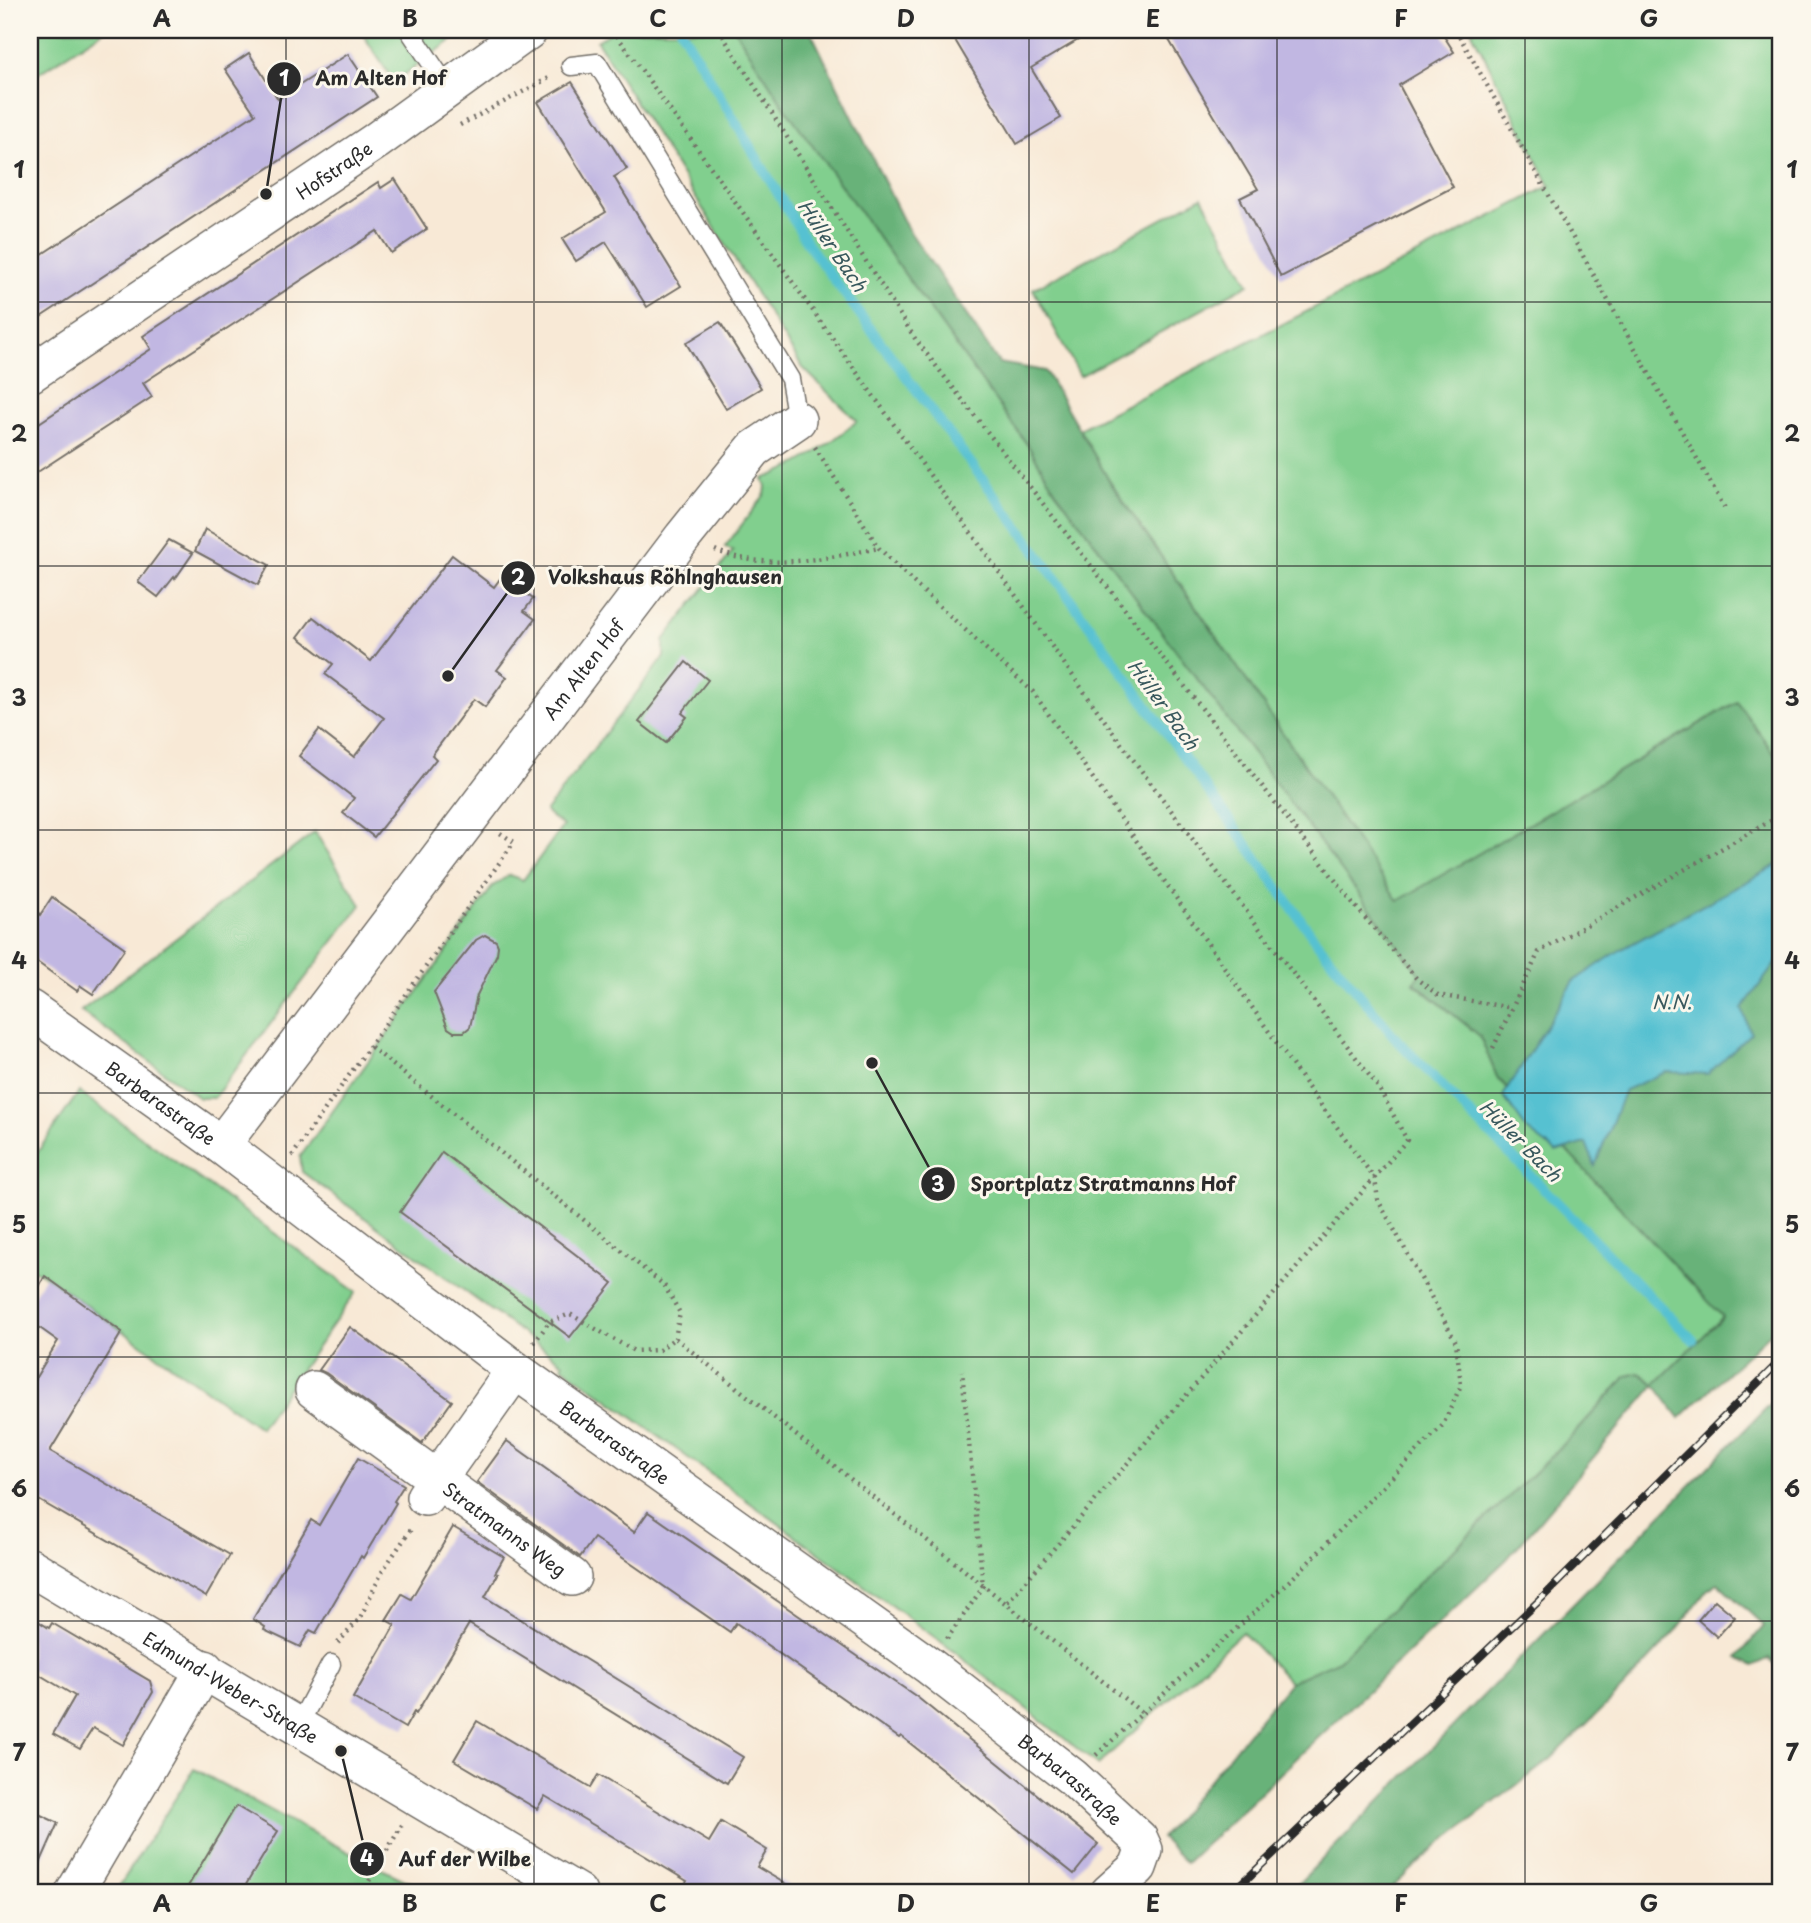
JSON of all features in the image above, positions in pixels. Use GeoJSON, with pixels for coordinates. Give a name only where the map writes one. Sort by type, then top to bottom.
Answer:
{"type":"FeatureCollection","features":[{"type":"Feature","properties":{"kind":"street","name":"Hofstraße"},"geometry":{"type":"LineString","coordinates":[[30,374],[376,141],[529,30]]}},
{"type":"Feature","properties":{"kind":"street","name":"Am Alten Hof"},"geometry":{"type":"LineString","coordinates":[[221,1146],[683,537],[754,449],[797,420]]}},
{"type":"Feature","properties":{"kind":"street","name":"Barbarastraße"},"geometry":{"type":"LineString","coordinates":[[30,1009],[221,1146],[516,1370],[928,1665],[1072,1777],[1139,1839],[1144,1850],[1138,1867],[1109,1893]]}},
{"type":"Feature","properties":{"kind":"street","name":"Stratmanns Weg"},"geometry":{"type":"LineString","coordinates":[[431,1488],[516,1370]]}},
{"type":"Feature","properties":{"kind":"street","name":"Stratmanns Weg"},"geometry":{"type":"LineString","coordinates":[[314,1390],[431,1488],[572,1577]]}},
{"type":"Feature","properties":{"kind":"street","name":"Edmund-Weber-Straße"},"geometry":{"type":"LineString","coordinates":[[30,1567],[578,1893]]}},
{"type":"Feature","properties":{"kind":"street"},"geometry":{"type":"LineString","coordinates":[[74,1893],[205,1669]]}},
{"type":"Feature","properties":{"kind":"lane"},"geometry":{"type":"LineString","coordinates":[[410,30],[448,88]]}},
{"type":"Feature","properties":{"kind":"lane"},"geometry":{"type":"LineString","coordinates":[[571,66],[597,64],[790,379],[797,420]]}},
{"type":"Feature","properties":{"kind":"lane"},"geometry":{"type":"LineString","coordinates":[[298,1726],[331,1664]]}},
{"type":"Feature","properties":{"kind":"path"},"geometry":{"type":"LineString","coordinates":[[613,30],[1120,742],[1378,1087],[1407,1140],[1005,1605]]}},
{"type":"Feature","properties":{"kind":"path"},"geometry":{"type":"LineString","coordinates":[[719,30],[916,340],[1356,907],[1417,979],[1438,995],[1512,1008]]}},
{"type":"Feature","properties":{"kind":"path"},"geometry":{"type":"LineString","coordinates":[[1456,30],[1727,512]]}},
{"type":"Feature","properties":{"kind":"path"},"geometry":{"type":"LineString","coordinates":[[451,130],[571,66]]}},
{"type":"Feature","properties":{"kind":"path"},"geometry":{"type":"LineString","coordinates":[[797,420],[879,548],[1033,692],[1304,1082],[1375,1179],[1378,1200],[1456,1342],[1461,1385],[1443,1425],[1298,1573],[1072,1777]]}},
{"type":"Feature","properties":{"kind":"path"},"geometry":{"type":"LineString","coordinates":[[683,537],[734,558],[771,562],[826,558],[879,548]]}},
{"type":"Feature","properties":{"kind":"path"},"geometry":{"type":"LineString","coordinates":[[1493,1048],[1539,952],[1781,815]]}},
{"type":"Feature","properties":{"kind":"path"},"geometry":{"type":"LineString","coordinates":[[272,1185],[514,842],[473,816]]}},
{"type":"Feature","properties":{"kind":"path"},"geometry":{"type":"LineString","coordinates":[[371,1047],[664,1285],[680,1313],[675,1338],[659,1350],[634,1351],[570,1314],[549,1322],[516,1370]]}},
{"type":"Feature","properties":{"kind":"path"},"geometry":{"type":"LineString","coordinates":[[675,1338],[1141,1712]]}},
{"type":"Feature","properties":{"kind":"path"},"geometry":{"type":"LineString","coordinates":[[928,1665],[983,1587],[962,1371]]}},
{"type":"Feature","properties":{"kind":"path"},"geometry":{"type":"LineString","coordinates":[[331,1664],[339,1642],[360,1618],[383,1570],[410,1533],[431,1488]]}},
{"type":"Feature","properties":{"kind":"path"},"geometry":{"type":"LineString","coordinates":[[362,1893],[419,1797]]}},
{"type":"Feature","properties":{"kind":"green space"},"geometry":{"type":"Polygon","coordinates":[[[30,30],[105,30],[30,79],[30,30]]]}},
{"type":"Feature","properties":{"kind":"green space"},"geometry":{"type":"Polygon","coordinates":[[[360,30],[466,30],[394,82],[360,30]]]}},
{"type":"Feature","properties":{"kind":"green space"},"geometry":{"type":"Polygon","coordinates":[[[614,30],[735,30],[784,106],[1029,447],[1055,490],[1420,975],[1414,983],[1480,1036],[1497,1077],[1693,1285],[1720,1303],[1723,1317],[1655,1384],[1640,1373],[1627,1376],[1568,1440],[1339,1660],[1290,1682],[1242,1632],[1098,1765],[948,1647],[562,1366],[563,1363],[302,1172],[300,1157],[493,886],[509,875],[523,880],[563,826],[545,812],[664,657],[664,640],[733,551],[725,547],[765,494],[763,479],[813,454],[857,421],[803,368],[597,41],[614,30]]]}},
{"type":"Feature","properties":{"kind":"green space"},"geometry":{"type":"Polygon","coordinates":[[[735,30],[810,30],[906,226],[999,363],[1045,371],[1110,482],[1398,901],[1737,702],[1775,755],[1781,752],[1781,1323],[1680,1418],[1655,1385],[1507,1559],[1186,1863],[1161,1838],[1290,1682],[1339,1660],[1568,1440],[1627,1376],[1639,1373],[1655,1384],[1723,1317],[1497,1077],[1480,1036],[1414,982],[1420,975],[1055,490],[1029,447],[784,106],[735,30]]]}},
{"type":"Feature","properties":{"kind":"green space"},"geometry":{"type":"Polygon","coordinates":[[[1471,30],[1781,30],[1781,752],[1776,756],[1736,702],[1398,901],[1110,482],[1079,429],[1550,186],[1471,30]]]}},
{"type":"Feature","properties":{"kind":"green space"},"geometry":{"type":"Polygon","coordinates":[[[1202,197],[1249,284],[1080,376],[1033,289],[1202,197]]]}},
{"type":"Feature","properties":{"kind":"green space"},"geometry":{"type":"Polygon","coordinates":[[[315,832],[361,905],[214,1098],[199,1098],[81,1011],[315,832]]]}},
{"type":"Feature","properties":{"kind":"green space"},"geometry":{"type":"Polygon","coordinates":[[[79,1092],[356,1292],[260,1428],[30,1268],[30,1163],[79,1092]]]}},
{"type":"Feature","properties":{"kind":"green space"},"geometry":{"type":"Polygon","coordinates":[[[1781,1393],[1781,1669],[1769,1658],[1754,1666],[1737,1658],[1764,1626],[1718,1583],[1707,1590],[1676,1631],[1622,1689],[1551,1759],[1441,1843],[1386,1893],[1289,1893],[1781,1393]]]}},
{"type":"Feature","properties":{"kind":"green space"},"geometry":{"type":"Polygon","coordinates":[[[194,1769],[363,1860],[432,1893],[115,1893],[194,1769]]]}},
{"type":"Feature","properties":{"kind":"water","name":"N.N."},"geometry":{"type":"Polygon","coordinates":[[[1781,863],[1781,956],[1742,1009],[1751,1033],[1708,1074],[1666,1072],[1625,1090],[1595,1166],[1586,1143],[1556,1152],[1527,1130],[1503,1096],[1574,981],[1620,950],[1781,863]]]}},
{"type":"Feature","properties":{"kind":"building"},"geometry":{"type":"Polygon","coordinates":[[[949,30],[1095,30],[1031,68],[1061,118],[1017,144],[949,30]]]}},
{"type":"Feature","properties":{"kind":"building"},"geometry":{"type":"Polygon","coordinates":[[[1163,30],[1440,30],[1454,52],[1399,85],[1453,187],[1281,277],[1240,198],[1258,189],[1163,30]]]}},
{"type":"Feature","properties":{"kind":"building"},"geometry":{"type":"Polygon","coordinates":[[[249,53],[278,99],[348,54],[377,97],[30,324],[30,262],[255,114],[225,69],[249,53]]]}},
{"type":"Feature","properties":{"kind":"building"},"geometry":{"type":"Polygon","coordinates":[[[572,82],[627,169],[614,177],[681,286],[647,307],[606,242],[576,261],[562,239],[606,212],[538,102],[572,82]]]}},
{"type":"Feature","properties":{"kind":"building"},"geometry":{"type":"Polygon","coordinates":[[[395,179],[427,229],[391,253],[377,231],[143,383],[152,397],[30,477],[30,429],[151,349],[143,336],[378,182],[381,188],[395,179]]]}},
{"type":"Feature","properties":{"kind":"building"},"geometry":{"type":"Polygon","coordinates":[[[720,322],[761,388],[726,409],[686,343],[720,322]]]}},
{"type":"Feature","properties":{"kind":"building"},"geometry":{"type":"Polygon","coordinates":[[[205,529],[269,565],[258,585],[195,551],[205,529]]]}},
{"type":"Feature","properties":{"kind":"building"},"geometry":{"type":"Polygon","coordinates":[[[169,540],[193,553],[158,597],[138,582],[169,540]]]}},
{"type":"Feature","properties":{"kind":"building"},"geometry":{"type":"Polygon","coordinates":[[[452,555],[494,587],[502,576],[533,599],[524,611],[535,619],[497,670],[507,677],[485,707],[474,699],[432,755],[436,759],[374,837],[343,813],[354,798],[299,756],[319,730],[354,757],[384,718],[325,674],[333,664],[298,637],[313,617],[371,661],[452,555]]]}},
{"type":"Feature","properties":{"kind":"building"},"geometry":{"type":"Polygon","coordinates":[[[686,662],[708,680],[682,713],[687,717],[666,743],[639,722],[686,662]]]}},
{"type":"Feature","properties":{"kind":"building"},"geometry":{"type":"Polygon","coordinates":[[[52,897],[125,948],[93,994],[81,986],[77,991],[30,957],[30,908],[40,915],[52,897]]]}},
{"type":"Feature","properties":{"kind":"building"},"geometry":{"type":"Polygon","coordinates":[[[485,935],[496,941],[497,954],[477,995],[470,1027],[464,1032],[454,1032],[448,1028],[434,992],[476,940],[485,935]]]}},
{"type":"Feature","properties":{"kind":"building"},"geometry":{"type":"Polygon","coordinates":[[[442,1152],[613,1283],[570,1337],[400,1212],[442,1152]]]}},
{"type":"Feature","properties":{"kind":"building"},"geometry":{"type":"Polygon","coordinates":[[[45,1276],[122,1332],[50,1451],[230,1555],[206,1597],[30,1495],[30,1387],[58,1341],[30,1321],[30,1302],[45,1276]]]}},
{"type":"Feature","properties":{"kind":"building"},"geometry":{"type":"Polygon","coordinates":[[[350,1327],[452,1401],[422,1443],[319,1370],[350,1327]]]}},
{"type":"Feature","properties":{"kind":"building"},"geometry":{"type":"Polygon","coordinates":[[[507,1441],[634,1532],[648,1512],[917,1697],[1098,1844],[1074,1874],[901,1736],[899,1738],[736,1623],[730,1632],[594,1538],[580,1557],[477,1482],[507,1441]]]}},
{"type":"Feature","properties":{"kind":"building"},"geometry":{"type":"Polygon","coordinates":[[[358,1458],[404,1485],[394,1501],[396,1503],[316,1633],[310,1630],[300,1647],[264,1630],[265,1627],[253,1619],[311,1520],[319,1525],[358,1458]]]}},
{"type":"Feature","properties":{"kind":"building"},"geometry":{"type":"Polygon","coordinates":[[[453,1527],[504,1557],[485,1597],[743,1757],[727,1783],[469,1624],[405,1728],[353,1698],[395,1625],[386,1620],[402,1594],[411,1599],[453,1527]]]}},
{"type":"Feature","properties":{"kind":"building"},"geometry":{"type":"Polygon","coordinates":[[[1715,1600],[1735,1617],[1717,1637],[1698,1620],[1715,1600]]]}},
{"type":"Feature","properties":{"kind":"building"},"geometry":{"type":"Polygon","coordinates":[[[30,1616],[49,1628],[52,1623],[150,1681],[153,1692],[123,1745],[93,1728],[80,1749],[53,1734],[75,1696],[30,1669],[30,1616]]]}},
{"type":"Feature","properties":{"kind":"building"},"geometry":{"type":"Polygon","coordinates":[[[477,1721],[590,1788],[598,1775],[709,1842],[721,1822],[767,1850],[757,1867],[801,1893],[679,1893],[687,1881],[545,1796],[537,1809],[454,1760],[477,1721]]]}},
{"type":"Feature","properties":{"kind":"building"},"geometry":{"type":"Polygon","coordinates":[[[236,1806],[278,1831],[241,1893],[184,1893],[236,1806]]]}},
{"type":"Feature","properties":{"kind":"building"},"geometry":{"type":"Polygon","coordinates":[[[30,1810],[58,1823],[30,1886],[30,1810]]]}},
{"type":"Feature","properties":{"kind":"waterway","name":"Hüller Bach"},"geometry":{"type":"LineString","coordinates":[[681,30],[809,246],[1025,536],[1319,945],[1398,1041],[1693,1340]]}},
{"type":"Feature","properties":{"kind":"railway"},"geometry":{"type":"LineString","coordinates":[[1232,1893],[1543,1597],[1781,1360]]}},
{"type":"Feature","properties":{"kind":"place","name":"Am Alten Hof"},"geometry":{"type":"Point","coordinates":[266,194]}},
{"type":"Feature","properties":{"kind":"place","name":"Volkshaus Röhlnghausen"},"geometry":{"type":"Point","coordinates":[448,676]}},
{"type":"Feature","properties":{"kind":"place","name":"Sportplatz Stratmanns Hof"},"geometry":{"type":"Point","coordinates":[872,1063]}},
{"type":"Feature","properties":{"kind":"place","name":"Auf der Wilbe"},"geometry":{"type":"Point","coordinates":[341,1751]}}]}
